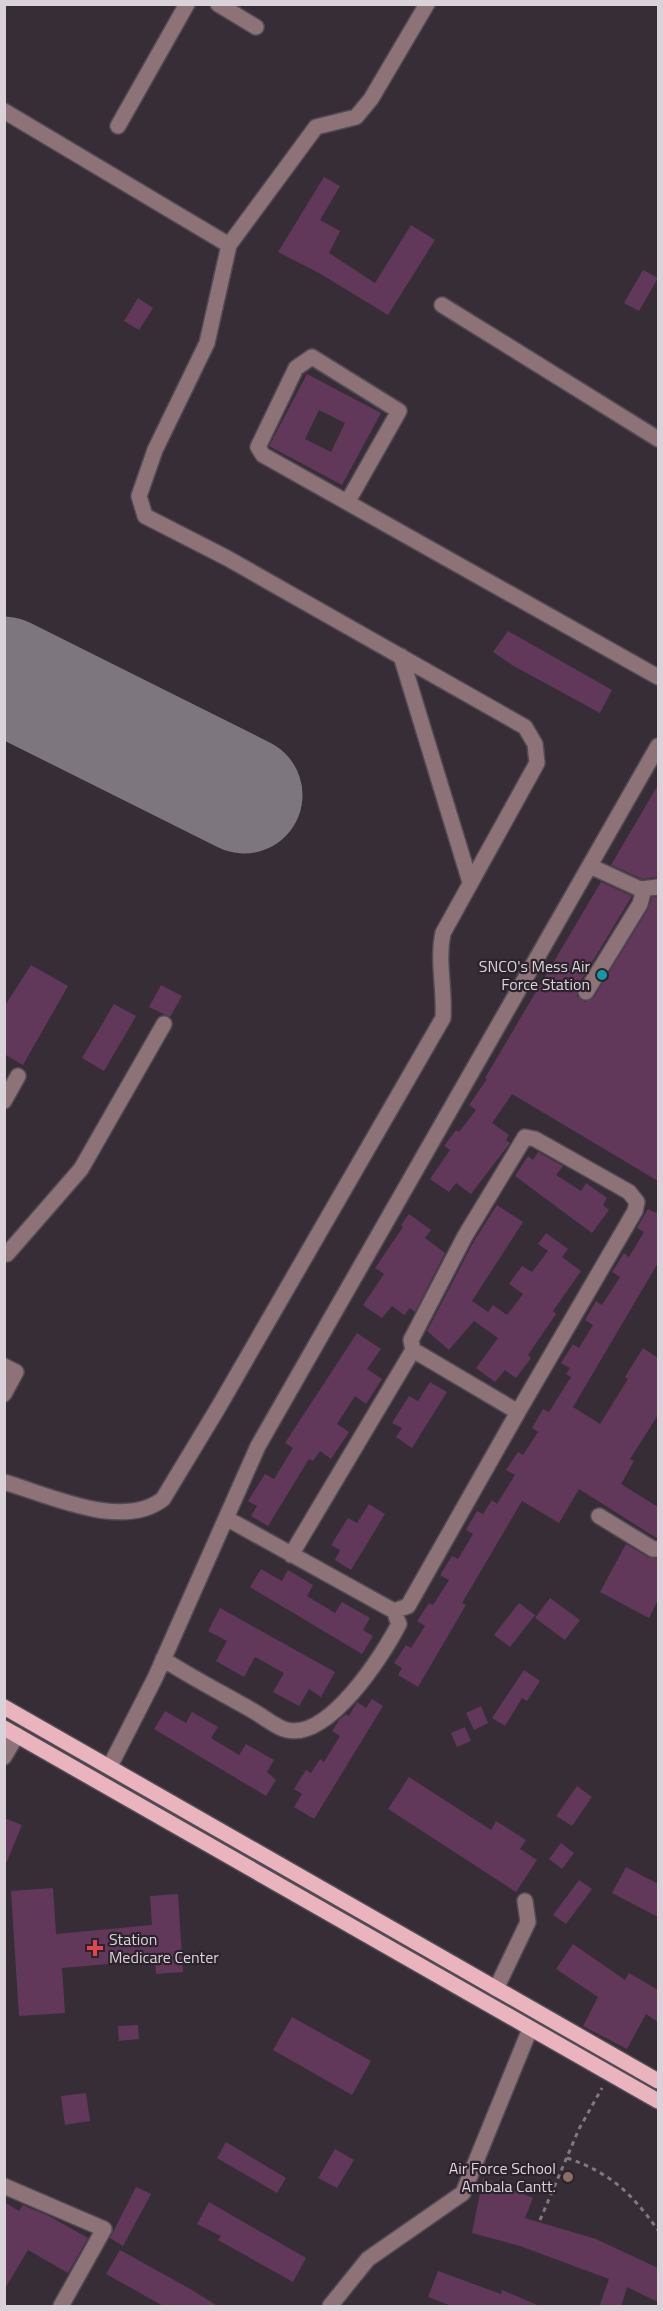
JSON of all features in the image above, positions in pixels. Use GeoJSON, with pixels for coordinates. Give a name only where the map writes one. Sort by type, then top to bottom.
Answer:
{"type":"FeatureCollection","features":[{"type":"Feature","properties":{"kind":"main road"},"geometry":{"type":"LineString","coordinates":[[4,1707],[658,2081]]}},
{"type":"Feature","properties":{"kind":"main road"},"geometry":{"type":"LineString","coordinates":[[11,1732],[658,2101]]}},
{"type":"Feature","properties":{"kind":"street"},"geometry":{"type":"LineString","coordinates":[[118,126],[188,4]]}},
{"type":"Feature","properties":{"kind":"street"},"geometry":{"type":"LineString","coordinates":[[218,4],[256,27]]}},
{"type":"Feature","properties":{"kind":"street"},"geometry":{"type":"LineString","coordinates":[[4,1482],[105,1513],[153,1507],[163,1499],[443,1018],[445,993],[439,952],[442,933],[537,764],[535,744],[525,728],[227,558],[145,516],[139,496],[155,450],[207,343],[229,245],[316,127],[356,117],[371,99],[427,4]]}},
{"type":"Feature","properties":{"kind":"street"},"geometry":{"type":"LineString","coordinates":[[4,111],[229,245]]}},
{"type":"Feature","properties":{"kind":"street"},"geometry":{"type":"LineString","coordinates":[[442,305],[658,439]]}},
{"type":"Feature","properties":{"kind":"street"},"geometry":{"type":"LineString","coordinates":[[348,501],[399,411],[312,357],[296,368],[258,447],[263,455],[658,677]]}},
{"type":"Feature","properties":{"kind":"street"},"geometry":{"type":"LineString","coordinates":[[400,656],[470,882]]}},
{"type":"Feature","properties":{"kind":"street"},"geometry":{"type":"LineString","coordinates":[[110,1766],[163,1659],[258,1446],[658,747]]}},
{"type":"Feature","properties":{"kind":"street"},"geometry":{"type":"LineString","coordinates":[[586,992],[651,888],[590,866]]}},
{"type":"Feature","properties":{"kind":"street"},"geometry":{"type":"LineString","coordinates":[[4,1253],[8,1254],[20,1242],[81,1169],[164,1024]]}},
{"type":"Feature","properties":{"kind":"street"},"geometry":{"type":"LineString","coordinates":[[4,1101],[18,1076]]}},
{"type":"Feature","properties":{"kind":"street"},"geometry":{"type":"LineString","coordinates":[[291,1555],[413,1350],[411,1340],[465,1236],[525,1137],[536,1139],[628,1192],[637,1202],[635,1211],[408,1606],[394,1611]]}},
{"type":"Feature","properties":{"kind":"street"},"geometry":{"type":"LineString","coordinates":[[413,1350],[518,1412]]}},
{"type":"Feature","properties":{"kind":"street"},"geometry":{"type":"LineString","coordinates":[[4,1366],[16,1372],[4,1394]]}},
{"type":"Feature","properties":{"kind":"street"},"geometry":{"type":"LineString","coordinates":[[599,1516],[658,1549]]}},
{"type":"Feature","properties":{"kind":"street"},"geometry":{"type":"LineString","coordinates":[[163,1659],[288,1731],[313,1726],[327,1718],[362,1682],[389,1644],[399,1624],[394,1611],[226,1518]]}},
{"type":"Feature","properties":{"kind":"street"},"geometry":{"type":"LineString","coordinates":[[4,1757],[11,1732]]}},
{"type":"Feature","properties":{"kind":"street"},"geometry":{"type":"LineString","coordinates":[[496,1989],[528,1922],[525,1901]]}},
{"type":"Feature","properties":{"kind":"street"},"geometry":{"type":"LineString","coordinates":[[330,2307],[368,2259],[463,2193],[530,2029]]}},
{"type":"Feature","properties":{"kind":"street"},"geometry":{"type":"LineString","coordinates":[[4,2186],[104,2229],[61,2307]]}},
{"type":"Feature","properties":{"kind":"path"},"geometry":{"type":"LineString","coordinates":[[540,2220],[567,2158],[606,2081]]}},
{"type":"Feature","properties":{"kind":"path"},"geometry":{"type":"LineString","coordinates":[[567,2158],[594,2167],[609,2177],[638,2203],[658,2230]]}},
{"type":"Feature","properties":{"kind":"building"},"geometry":{"type":"Polygon","coordinates":[[[324,177],[340,186],[320,220],[340,231],[329,253],[375,283],[411,225],[435,240],[388,315],[319,273],[278,252],[324,177]]]}},
{"type":"Feature","properties":{"kind":"building"},"geometry":{"type":"Polygon","coordinates":[[[643,270],[658,278],[639,311],[624,303],[643,270]]]}},
{"type":"Feature","properties":{"kind":"building"},"geometry":{"type":"Polygon","coordinates":[[[138,298],[153,308],[139,330],[124,321],[138,298]]]}},
{"type":"Feature","properties":{"kind":"building"},"geometry":{"type":"Polygon","coordinates":[[[307,374],[381,413],[342,485],[269,446],[307,374]],[[319,410],[305,439],[331,452],[345,423],[319,410]]]}},
{"type":"Feature","properties":{"kind":"building"},"geometry":{"type":"Polygon","coordinates":[[[508,631],[612,690],[600,713],[512,665],[493,652],[508,631]]]}},
{"type":"Feature","properties":{"kind":"building"},"geometry":{"type":"Polygon","coordinates":[[[658,785],[658,877],[642,879],[611,865],[658,785]]]}},
{"type":"Feature","properties":{"kind":"building","name":"SNCO's Mess Air Force Station"},"geometry":{"type":"Polygon","coordinates":[[[601,882],[632,896],[577,987],[577,996],[585,1002],[594,997],[648,909],[652,897],[658,897],[658,1181],[512,1094],[492,1123],[509,1135],[506,1140],[510,1143],[471,1194],[456,1183],[449,1192],[430,1179],[450,1150],[444,1146],[456,1130],[459,1132],[476,1110],[469,1105],[487,1079],[485,1078],[601,882]]]}},
{"type":"Feature","properties":{"kind":"building"},"geometry":{"type":"Polygon","coordinates":[[[31,965],[68,986],[23,1065],[4,1054],[4,1007],[31,965]]]}},
{"type":"Feature","properties":{"kind":"building"},"geometry":{"type":"Polygon","coordinates":[[[161,985],[182,996],[170,1017],[149,1007],[161,985]]]}},
{"type":"Feature","properties":{"kind":"building"},"geometry":{"type":"Polygon","coordinates":[[[114,1004],[136,1016],[104,1071],[82,1058],[114,1004]]]}},
{"type":"Feature","properties":{"kind":"building"},"geometry":{"type":"Polygon","coordinates":[[[538,1152],[563,1166],[556,1175],[581,1191],[586,1183],[607,1198],[603,1205],[609,1210],[592,1233],[515,1176],[528,1156],[533,1160],[538,1152]]]}},
{"type":"Feature","properties":{"kind":"building"},"geometry":{"type":"Polygon","coordinates":[[[497,1205],[523,1222],[472,1301],[488,1312],[493,1305],[507,1315],[523,1294],[509,1284],[522,1266],[532,1272],[548,1251],[538,1244],[546,1233],[568,1249],[562,1257],[581,1271],[553,1311],[556,1314],[528,1355],[531,1358],[516,1378],[505,1370],[495,1382],[476,1368],[498,1338],[474,1321],[449,1350],[427,1331],[474,1241],[497,1205]]]}},
{"type":"Feature","properties":{"kind":"building"},"geometry":{"type":"Polygon","coordinates":[[[648,1209],[656,1213],[658,1209],[658,1263],[573,1407],[600,1424],[628,1379],[625,1377],[643,1348],[658,1358],[658,1415],[630,1459],[634,1461],[621,1484],[658,1507],[658,1539],[579,1489],[559,1523],[522,1501],[462,1603],[466,1605],[418,1687],[398,1675],[402,1668],[394,1663],[406,1645],[411,1648],[425,1626],[417,1621],[429,1603],[433,1605],[449,1580],[440,1575],[452,1556],[458,1559],[473,1534],[466,1530],[477,1511],[483,1514],[492,1500],[497,1504],[515,1475],[506,1470],[518,1452],[523,1455],[538,1432],[532,1428],[543,1409],[549,1412],[571,1377],[566,1374],[570,1368],[561,1363],[573,1344],[579,1348],[593,1325],[585,1320],[596,1301],[602,1305],[620,1277],[612,1272],[624,1253],[629,1257],[644,1232],[637,1228],[648,1209]]]}},
{"type":"Feature","properties":{"kind":"building"},"geometry":{"type":"Polygon","coordinates":[[[409,1214],[431,1230],[425,1238],[445,1253],[415,1312],[410,1308],[404,1315],[392,1306],[382,1318],[363,1305],[384,1274],[375,1268],[403,1227],[401,1225],[409,1214]]]}},
{"type":"Feature","properties":{"kind":"building"},"geometry":{"type":"Polygon","coordinates":[[[357,1333],[381,1349],[367,1369],[382,1379],[366,1404],[355,1396],[337,1424],[349,1432],[331,1459],[320,1451],[313,1461],[309,1459],[268,1526],[251,1516],[257,1506],[248,1501],[265,1474],[274,1479],[293,1448],[285,1443],[357,1333]]]}},
{"type":"Feature","properties":{"kind":"building"},"geometry":{"type":"Polygon","coordinates":[[[430,1382],[447,1392],[412,1448],[396,1437],[402,1428],[392,1423],[409,1396],[418,1401],[430,1382]]]}},
{"type":"Feature","properties":{"kind":"building"},"geometry":{"type":"Polygon","coordinates":[[[369,1504],[385,1514],[351,1570],[335,1560],[340,1550],[331,1545],[348,1518],[357,1523],[369,1504]]]}},
{"type":"Feature","properties":{"kind":"building"},"geometry":{"type":"Polygon","coordinates":[[[626,1544],[648,1557],[658,1559],[658,1600],[649,1618],[600,1592],[626,1544]]]}},
{"type":"Feature","properties":{"kind":"building"},"geometry":{"type":"Polygon","coordinates":[[[261,1569],[282,1581],[288,1570],[313,1585],[307,1596],[335,1613],[342,1602],[370,1618],[363,1630],[373,1636],[362,1654],[250,1587],[261,1569]]]}},
{"type":"Feature","properties":{"kind":"building"},"geometry":{"type":"Polygon","coordinates":[[[550,1598],[580,1620],[565,1640],[535,1618],[550,1598]]]}},
{"type":"Feature","properties":{"kind":"building"},"geometry":{"type":"Polygon","coordinates":[[[519,1603],[535,1615],[510,1647],[494,1635],[519,1603]]]}},
{"type":"Feature","properties":{"kind":"building"},"geometry":{"type":"Polygon","coordinates":[[[220,1608],[335,1672],[321,1697],[309,1689],[299,1706],[273,1692],[284,1673],[255,1657],[244,1677],[216,1661],[227,1641],[208,1631],[220,1608]]]}},
{"type":"Feature","properties":{"kind":"building"},"geometry":{"type":"Polygon","coordinates":[[[524,1670],[540,1681],[527,1701],[522,1698],[505,1726],[492,1718],[524,1670]]]}},
{"type":"Feature","properties":{"kind":"building"},"geometry":{"type":"Polygon","coordinates":[[[372,1699],[383,1706],[314,1819],[294,1807],[302,1794],[294,1789],[306,1770],[311,1773],[320,1759],[324,1762],[340,1736],[332,1731],[339,1720],[346,1714],[349,1716],[357,1702],[366,1708],[372,1699]]]}},
{"type":"Feature","properties":{"kind":"building"},"geometry":{"type":"Polygon","coordinates":[[[481,1706],[488,1723],[474,1730],[466,1713],[481,1706]]]}},
{"type":"Feature","properties":{"kind":"building"},"geometry":{"type":"Polygon","coordinates":[[[165,1711],[186,1723],[192,1712],[218,1727],[211,1738],[239,1755],[246,1744],[274,1760],[267,1772],[276,1780],[266,1796],[154,1729],[165,1711]]]}},
{"type":"Feature","properties":{"kind":"building"},"geometry":{"type":"Polygon","coordinates":[[[465,1727],[471,1741],[457,1747],[451,1733],[465,1727]]]}},
{"type":"Feature","properties":{"kind":"building"},"geometry":{"type":"Polygon","coordinates":[[[409,1777],[491,1830],[496,1821],[526,1840],[520,1849],[537,1860],[516,1892],[388,1809],[409,1777]]]}},
{"type":"Feature","properties":{"kind":"building"},"geometry":{"type":"Polygon","coordinates":[[[577,1786],[592,1797],[572,1826],[556,1816],[577,1786]]]}},
{"type":"Feature","properties":{"kind":"building"},"geometry":{"type":"Polygon","coordinates":[[[4,1818],[22,1825],[5,1866],[4,1866],[4,1818]]]}},
{"type":"Feature","properties":{"kind":"building"},"geometry":{"type":"Polygon","coordinates":[[[561,1843],[574,1853],[562,1869],[549,1859],[561,1843]]]}},
{"type":"Feature","properties":{"kind":"building"},"geometry":{"type":"Polygon","coordinates":[[[626,1867],[658,1884],[658,1917],[612,1893],[626,1867]]]}},
{"type":"Feature","properties":{"kind":"building"},"geometry":{"type":"Polygon","coordinates":[[[579,1880],[592,1889],[566,1924],[553,1915],[579,1880]]]}},
{"type":"Feature","properties":{"kind":"building"},"geometry":{"type":"Polygon","coordinates":[[[53,1888],[56,1934],[152,1925],[150,1896],[178,1894],[183,1972],[156,1974],[155,1960],[62,1968],[65,2013],[19,2016],[11,1891],[53,1888]]]}},
{"type":"Feature","properties":{"kind":"building"},"geometry":{"type":"Polygon","coordinates":[[[573,1944],[625,1980],[629,1973],[658,1990],[658,2022],[646,2014],[627,2049],[583,2026],[598,1997],[556,1969],[573,1944]]]}},
{"type":"Feature","properties":{"kind":"building"},"geometry":{"type":"Polygon","coordinates":[[[292,2017],[371,2061],[352,2095],[273,2050],[292,2017]]]}},
{"type":"Feature","properties":{"kind":"building"},"geometry":{"type":"Polygon","coordinates":[[[138,2025],[139,2039],[119,2041],[118,2026],[138,2025]]]}},
{"type":"Feature","properties":{"kind":"building"},"geometry":{"type":"Polygon","coordinates":[[[86,2093],[90,2121],[65,2125],[61,2096],[86,2093]]]}},
{"type":"Feature","properties":{"kind":"building"},"geometry":{"type":"Polygon","coordinates":[[[226,2142],[286,2178],[277,2193],[217,2158],[226,2142]]]}},
{"type":"Feature","properties":{"kind":"building"},"geometry":{"type":"Polygon","coordinates":[[[335,2149],[354,2160],[337,2188],[318,2178],[335,2149]]]}},
{"type":"Feature","properties":{"kind":"building"},"geometry":{"type":"Polygon","coordinates":[[[483,2178],[533,2198],[525,2218],[596,2239],[658,2268],[658,2302],[627,2287],[621,2307],[599,2307],[609,2279],[520,2246],[472,2233],[483,2178]]]}},
{"type":"Feature","properties":{"kind":"building"},"geometry":{"type":"Polygon","coordinates":[[[136,2187],[151,2194],[123,2246],[110,2238],[136,2187]]]}},
{"type":"Feature","properties":{"kind":"building"},"geometry":{"type":"Polygon","coordinates":[[[4,2202],[19,2211],[23,2205],[49,2216],[88,2238],[68,2273],[28,2250],[4,2290],[4,2202]]]}},
{"type":"Feature","properties":{"kind":"building"},"geometry":{"type":"Polygon","coordinates":[[[209,2202],[306,2258],[293,2282],[218,2240],[221,2236],[197,2224],[209,2202]]]}},
{"type":"Feature","properties":{"kind":"building"},"geometry":{"type":"Polygon","coordinates":[[[120,2250],[219,2307],[165,2307],[106,2274],[120,2250]]]}},
{"type":"Feature","properties":{"kind":"building"},"geometry":{"type":"Polygon","coordinates":[[[438,2271],[501,2294],[502,2290],[542,2307],[454,2307],[428,2297],[438,2271]]]}},
{"type":"Feature","properties":{"kind":"runway"},"geometry":{"type":"LineString","coordinates":[[4,675],[244,795]]}},
{"type":"Feature","properties":{"kind":"place","name":"SNCO's Mess Air Force Station"},"geometry":{"type":"Point","coordinates":[602,975]}},
{"type":"Feature","properties":{"kind":"place","name":"Station Medicare Center"},"geometry":{"type":"Point","coordinates":[95,1948]}},
{"type":"Feature","properties":{"kind":"place","name":"Air Force School Ambala Cantt."},"geometry":{"type":"Point","coordinates":[568,2177]}}]}
